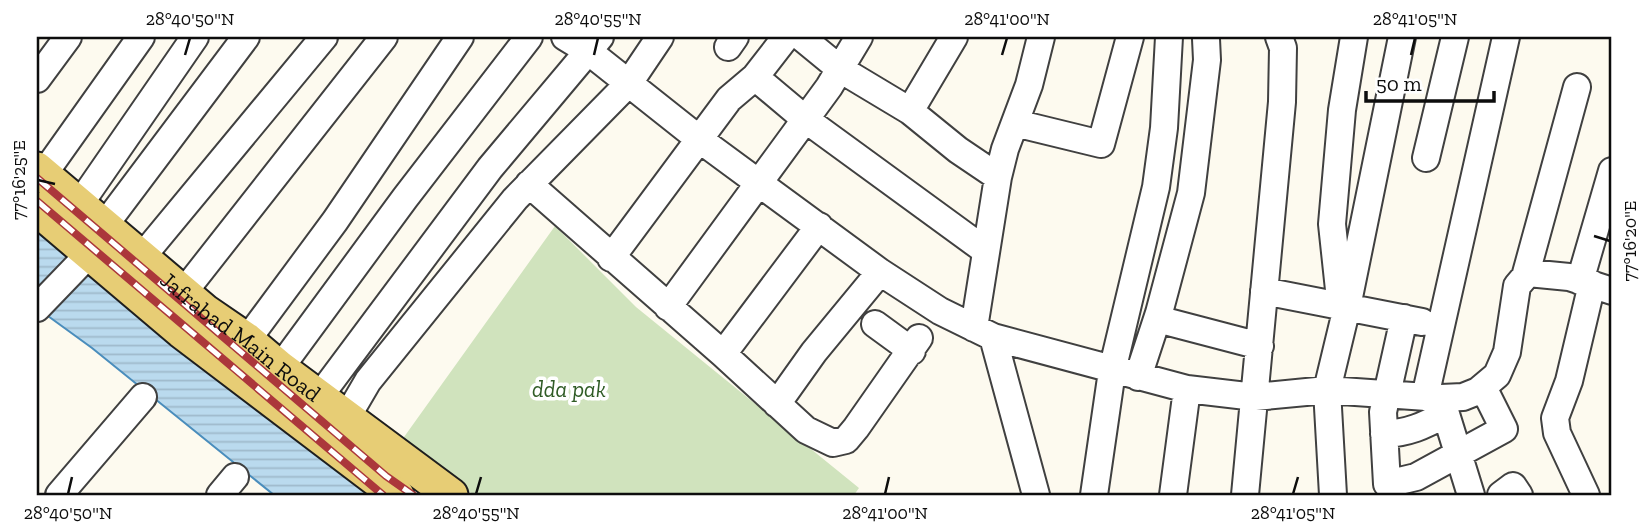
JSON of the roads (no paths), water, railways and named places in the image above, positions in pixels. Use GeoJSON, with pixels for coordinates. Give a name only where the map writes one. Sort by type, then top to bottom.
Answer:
{"type":"FeatureCollection","features":[{"type":"Feature","properties":{"kind":"main road","name":"Jafrabad Main Road"},"geometry":{"type":"LineString","coordinates":[[40,172],[79,205],[97,239],[181,331],[363,449],[451,495]]}},
{"type":"Feature","properties":{"kind":"main road","name":"Jafrabad Main Road"},"geometry":{"type":"LineString","coordinates":[[37,209],[141,258],[206,312],[347,417],[363,449],[397,495]]}},
{"type":"Feature","properties":{"kind":"street"},"geometry":{"type":"LineString","coordinates":[[37,79],[68,37]]}},
{"type":"Feature","properties":{"kind":"street"},"geometry":{"type":"LineString","coordinates":[[40,172],[141,37]]}},
{"type":"Feature","properties":{"kind":"street"},"geometry":{"type":"LineString","coordinates":[[79,205],[195,37]]}},
{"type":"Feature","properties":{"kind":"street"},"geometry":{"type":"LineString","coordinates":[[37,308],[97,239],[246,37]]}},
{"type":"Feature","properties":{"kind":"street"},"geometry":{"type":"LineString","coordinates":[[141,258],[324,37]]}},
{"type":"Feature","properties":{"kind":"street"},"geometry":{"type":"LineString","coordinates":[[183,293],[384,37]]}},
{"type":"Feature","properties":{"kind":"street"},"geometry":{"type":"LineString","coordinates":[[247,340],[335,220],[460,37]]}},
{"type":"Feature","properties":{"kind":"street"},"geometry":{"type":"LineString","coordinates":[[280,368],[405,198],[530,37]]}},
{"type":"Feature","properties":{"kind":"street"},"geometry":{"type":"LineString","coordinates":[[565,37],[594,44],[629,82],[699,139],[880,272],[940,311],[983,332],[1112,371],[1187,389],[1255,397],[1328,390],[1437,403],[1463,397],[1483,387],[1497,375],[1507,352],[1517,286],[1528,273],[1552,274],[1595,285]]}},
{"type":"Feature","properties":{"kind":"street"},"geometry":{"type":"LineString","coordinates":[[347,417],[368,381],[529,184],[629,82],[660,37]]}},
{"type":"Feature","properties":{"kind":"street"},"geometry":{"type":"LineString","coordinates":[[611,258],[729,99],[755,77],[786,37]]}},
{"type":"Feature","properties":{"kind":"street"},"geometry":{"type":"LineString","coordinates":[[801,37],[840,69],[910,111],[958,150],[998,177]]}},
{"type":"Feature","properties":{"kind":"street"},"geometry":{"type":"LineString","coordinates":[[668,307],[805,119],[859,37]]}},
{"type":"Feature","properties":{"kind":"street"},"geometry":{"type":"LineString","coordinates":[[910,111],[954,37]]}},
{"type":"Feature","properties":{"kind":"street"},"geometry":{"type":"LineString","coordinates":[[1036,495],[983,332],[986,251],[998,177],[1029,85],[1041,37]]}},
{"type":"Feature","properties":{"kind":"street"},"geometry":{"type":"LineString","coordinates":[[1015,122],[1101,144],[1130,37]]}},
{"type":"Feature","properties":{"kind":"street"},"geometry":{"type":"LineString","coordinates":[[1094,495],[1112,371],[1156,187],[1164,128],[1169,37]]}},
{"type":"Feature","properties":{"kind":"street"},"geometry":{"type":"LineString","coordinates":[[1138,377],[1157,319],[1191,193],[1210,37]]}},
{"type":"Feature","properties":{"kind":"street"},"geometry":{"type":"LineString","coordinates":[[1245,495],[1282,102],[1283,48],[1279,37]]}},
{"type":"Feature","properties":{"kind":"street"},"geometry":{"type":"LineString","coordinates":[[1344,306],[1332,224],[1342,110],[1354,37]]}},
{"type":"Feature","properties":{"kind":"street"},"geometry":{"type":"LineString","coordinates":[[1333,495],[1328,390],[1402,37]]}},
{"type":"Feature","properties":{"kind":"street"},"geometry":{"type":"LineString","coordinates":[[1426,158],[1455,37]]}},
{"type":"Feature","properties":{"kind":"street"},"geometry":{"type":"LineString","coordinates":[[1471,495],[1437,403],[1441,326],[1506,37]]}},
{"type":"Feature","properties":{"kind":"street"},"geometry":{"type":"LineString","coordinates":[[319,397],[490,168],[594,44]]}},
{"type":"Feature","properties":{"kind":"street"},"geometry":{"type":"LineString","coordinates":[[755,77],[805,119],[986,251]]}},
{"type":"Feature","properties":{"kind":"street"},"geometry":{"type":"LineString","coordinates":[[1525,277],[1577,87]]}},
{"type":"Feature","properties":{"kind":"street"},"geometry":{"type":"LineString","coordinates":[[1586,495],[1562,444],[1555,418],[1569,381],[1595,285],[1612,171]]}},
{"type":"Feature","properties":{"kind":"street"},"geometry":{"type":"LineString","coordinates":[[529,184],[806,430],[833,443],[846,440],[915,345],[875,324]]}},
{"type":"Feature","properties":{"kind":"street"},"geometry":{"type":"LineString","coordinates":[[723,354],[819,226]]}},
{"type":"Feature","properties":{"kind":"street"},"geometry":{"type":"LineString","coordinates":[[777,404],[814,352],[880,272]]}},
{"type":"Feature","properties":{"kind":"street"},"geometry":{"type":"LineString","coordinates":[[1264,291],[1441,326]]}},
{"type":"Feature","properties":{"kind":"street"},"geometry":{"type":"LineString","coordinates":[[1404,318],[1383,412],[1387,484],[1416,477],[1504,429],[1483,387]]}},
{"type":"Feature","properties":{"kind":"street"},"geometry":{"type":"LineString","coordinates":[[1157,319],[1260,346]]}},
{"type":"Feature","properties":{"kind":"street"},"geometry":{"type":"LineString","coordinates":[[1173,495],[1187,389]]}},
{"type":"Feature","properties":{"kind":"street"},"geometry":{"type":"LineString","coordinates":[[59,495],[143,397]]}},
{"type":"Feature","properties":{"kind":"street"},"geometry":{"type":"LineString","coordinates":[[1384,434],[1421,428],[1437,403]]}},
{"type":"Feature","properties":{"kind":"street"},"geometry":{"type":"LineString","coordinates":[[1501,495],[1513,486],[1519,495]]}},
{"type":"Feature","properties":{"kind":"water"},"geometry":{"type":"Polygon","coordinates":[[[37,232],[370,495],[274,495],[92,348],[37,308],[37,232]]]}},
{"type":"Feature","properties":{"kind":"railway"},"geometry":{"type":"LineString","coordinates":[[37,178],[386,476],[413,495]]}},
{"type":"Feature","properties":{"kind":"railway"},"geometry":{"type":"LineString","coordinates":[[37,201],[383,495]]}},
{"type":"Feature","properties":{"kind":"park label","name":"dda pak"},"geometry":{"type":"Point","coordinates":[569,389]}}]}
